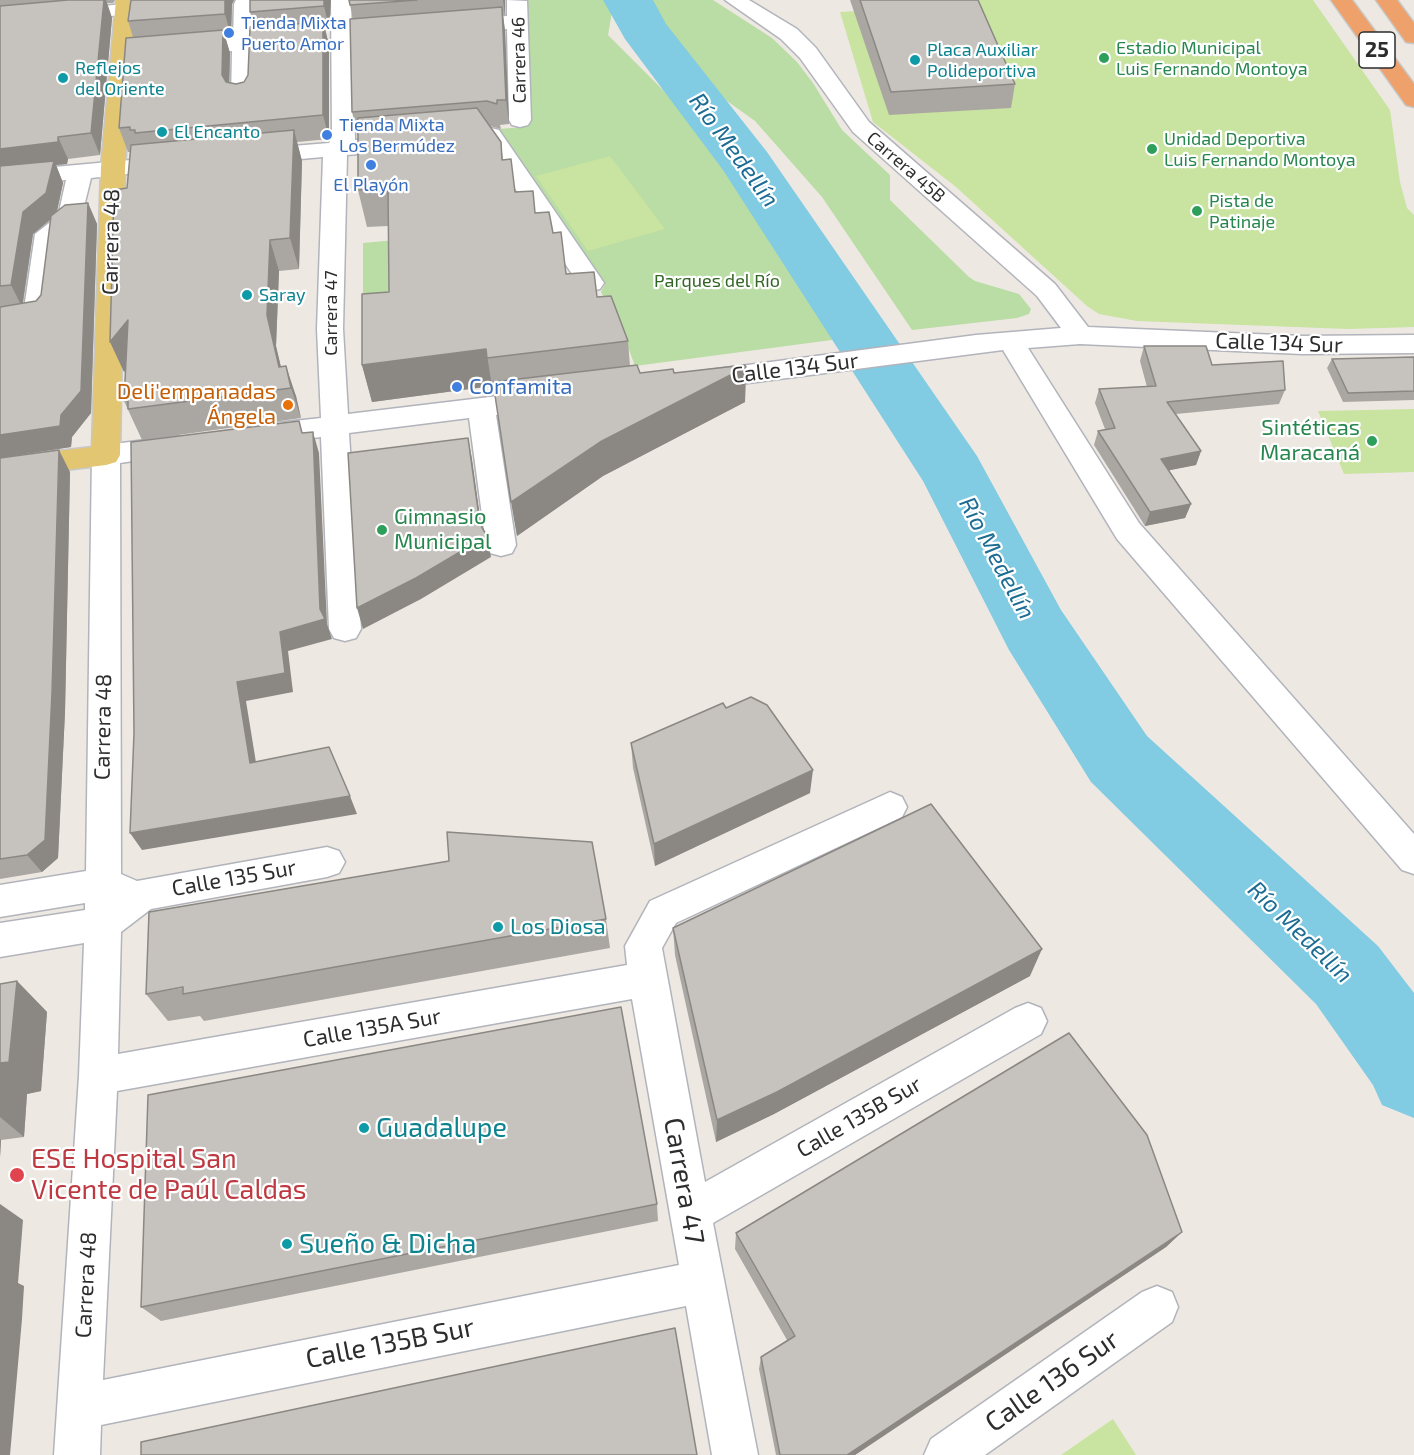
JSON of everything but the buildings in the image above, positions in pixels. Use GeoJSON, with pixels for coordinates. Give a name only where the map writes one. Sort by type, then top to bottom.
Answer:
{"type":"FeatureCollection","features":[{"type":"Feature","properties":{"kind":"highway","name":"25"},"geometry":{"type":"LineString","coordinates":[[1341,0],[1414,100]]}},
{"type":"Feature","properties":{"kind":"highway","name":"25"},"geometry":{"type":"LineString","coordinates":[[1386,0],[1414,37]]}},
{"type":"Feature","properties":{"kind":"main road","name":"Carrera 48"},"geometry":{"type":"LineString","coordinates":[[106,454],[112,168],[144,52],[126,5]]}},
{"type":"Feature","properties":{"kind":"main road"},"geometry":{"type":"LineString","coordinates":[[0,468],[106,454]]}},
{"type":"Feature","properties":{"kind":"street","name":"Carrera 47"},"geometry":{"type":"LineString","coordinates":[[341,0],[354,35],[344,139],[335,150],[330,329],[345,629]]}},
{"type":"Feature","properties":{"kind":"street","name":"Carrera 45B"},"geometry":{"type":"LineString","coordinates":[[735,0],[795,40],[808,53],[861,127],[1046,290],[1080,335]]}},
{"type":"Feature","properties":{"kind":"street"},"geometry":{"type":"LineString","coordinates":[[242,99],[244,4]]}},
{"type":"Feature","properties":{"kind":"street"},"geometry":{"type":"LineString","coordinates":[[0,20],[126,5]]}},
{"type":"Feature","properties":{"kind":"street"},"geometry":{"type":"LineString","coordinates":[[436,28],[518,11]]}},
{"type":"Feature","properties":{"kind":"street","name":"Carrera 46"},"geometry":{"type":"LineString","coordinates":[[518,11],[520,120]]}},
{"type":"Feature","properties":{"kind":"street"},"geometry":{"type":"LineString","coordinates":[[144,52],[354,35]]}},
{"type":"Feature","properties":{"kind":"street"},"geometry":{"type":"LineString","coordinates":[[230,159],[491,135],[591,283]]}},
{"type":"Feature","properties":{"kind":"street"},"geometry":{"type":"LineString","coordinates":[[0,180],[195,162]]}},
{"type":"Feature","properties":{"kind":"street"},"geometry":{"type":"LineString","coordinates":[[0,320],[36,316],[47,234],[69,219],[80,172]]}},
{"type":"Feature","properties":{"kind":"street","name":"Calle 134 Sur"},"geometry":{"type":"LineString","coordinates":[[671,384],[976,344],[1080,335],[1302,345],[1414,344]]}},
{"type":"Feature","properties":{"kind":"street"},"geometry":{"type":"LineString","coordinates":[[1010,340],[1128,531],[1414,859]]}},
{"type":"Feature","properties":{"kind":"street"},"geometry":{"type":"LineString","coordinates":[[237,438],[570,396]]}},
{"type":"Feature","properties":{"kind":"street"},"geometry":{"type":"LineString","coordinates":[[481,407],[501,545]]}},
{"type":"Feature","properties":{"kind":"street"},"geometry":{"type":"LineString","coordinates":[[106,454],[203,442]]}},
{"type":"Feature","properties":{"kind":"street","name":"Carrera 48"},"geometry":{"type":"LineString","coordinates":[[77,1455],[98,1076],[103,924],[106,454]]}},
{"type":"Feature","properties":{"kind":"street","name":"Carrera 47"},"geometry":{"type":"LineString","coordinates":[[735,1455],[647,979],[643,946],[663,912],[890,807]]}},
{"type":"Feature","properties":{"kind":"street","name":"Calle 135 Sur"},"geometry":{"type":"LineString","coordinates":[[0,901],[102,884],[142,895],[327,862]]}},
{"type":"Feature","properties":{"kind":"street","name":"Calle 135 Sur"},"geometry":{"type":"LineString","coordinates":[[0,940],[103,924],[142,895]]}},
{"type":"Feature","properties":{"kind":"street","name":"Calle 135A Sur"},"geometry":{"type":"LineString","coordinates":[[98,1076],[647,979]]}},
{"type":"Feature","properties":{"kind":"street","name":"Calle 135B Sur"},"geometry":{"type":"LineString","coordinates":[[690,1213],[1028,1021]]}},
{"type":"Feature","properties":{"kind":"street","name":"Calle 135B Sur"},"geometry":{"type":"LineString","coordinates":[[79,1407],[702,1282]]}},
{"type":"Feature","properties":{"kind":"street","name":"Calle 136 Sur"},"geometry":{"type":"LineString","coordinates":[[946,1455],[1157,1307]]}},
{"type":"Feature","properties":{"kind":"green space","name":"Parques del Río"},"geometry":{"type":"Polygon","coordinates":[[[521,0],[614,0],[608,35],[688,115],[847,338],[635,366],[622,331],[601,292],[605,284],[499,129],[524,127],[521,0]]]}},
{"type":"Feature","properties":{"kind":"green space"},"geometry":{"type":"Polygon","coordinates":[[[642,0],[713,0],[772,38],[797,62],[813,83],[842,130],[890,175],[890,200],[969,277],[975,281],[1019,294],[1031,309],[1029,314],[1017,318],[912,330],[822,197],[755,121],[685,71],[643,19],[642,0]]]}},
{"type":"Feature","properties":{"kind":"green space","name":"Unidad Deportiva Luis Fernando Montoya"},"geometry":{"type":"Polygon","coordinates":[[[925,0],[1313,0],[1390,110],[1400,182],[1407,208],[1414,215],[1414,327],[1348,329],[1137,321],[1099,314],[1087,306],[956,187],[873,122],[840,12],[927,7],[925,0]]]}},
{"type":"Feature","properties":{"kind":"green space"},"geometry":{"type":"Polygon","coordinates":[[[610,156],[665,229],[588,251],[536,176],[610,156]]]}},
{"type":"Feature","properties":{"kind":"green space"},"geometry":{"type":"Polygon","coordinates":[[[396,240],[397,307],[363,310],[363,243],[396,240]]]}},
{"type":"Feature","properties":{"kind":"green space","name":"Sintéticas Maracaná"},"geometry":{"type":"Polygon","coordinates":[[[1414,409],[1414,472],[1344,474],[1318,411],[1414,409]]]}},
{"type":"Feature","properties":{"kind":"green space"},"geometry":{"type":"Polygon","coordinates":[[[1113,1419],[1136,1455],[1061,1455],[1113,1419]]]}},
{"type":"Feature","properties":{"kind":"waterway","name":"Río Medellín"},"geometry":{"type":"LineString","coordinates":[[628,0],[643,28],[747,164],[953,473],[1035,630],[1119,759],[1347,975],[1410,1061],[1414,1074]]}},
{"type":"Feature","properties":{"kind":"place","name":"Tienda Mixta Puerto Amor"},"geometry":{"type":"Point","coordinates":[229,33]}},
{"type":"Feature","properties":{"kind":"place","name":"Estadio Municipal Luis Fernando Montoya"},"geometry":{"type":"Point","coordinates":[1104,58]}},
{"type":"Feature","properties":{"kind":"place","name":"Placa Auxiliar Polideportiva"},"geometry":{"type":"Point","coordinates":[915,60]}},
{"type":"Feature","properties":{"kind":"place","name":"Reflejos del Oriente"},"geometry":{"type":"Point","coordinates":[63,78]}},
{"type":"Feature","properties":{"kind":"place","name":"El Encanto"},"geometry":{"type":"Point","coordinates":[162,132]}},
{"type":"Feature","properties":{"kind":"place","name":"Tienda Mixta Los Bermúdez"},"geometry":{"type":"Point","coordinates":[327,135]}},
{"type":"Feature","properties":{"kind":"place","name":"Unidad Deportiva Luis Fernando Montoya"},"geometry":{"type":"Point","coordinates":[1152,149]}},
{"type":"Feature","properties":{"kind":"place","name":"El Playón"},"geometry":{"type":"Point","coordinates":[371,165]}},
{"type":"Feature","properties":{"kind":"place","name":"Pista de Patinaje"},"geometry":{"type":"Point","coordinates":[1197,211]}},
{"type":"Feature","properties":{"kind":"place","name":"Saray"},"geometry":{"type":"Point","coordinates":[247,295]}},
{"type":"Feature","properties":{"kind":"place","name":"Confamita"},"geometry":{"type":"Point","coordinates":[457,387]}},
{"type":"Feature","properties":{"kind":"place","name":"Deli'empanadas Ángela"},"geometry":{"type":"Point","coordinates":[288,405]}},
{"type":"Feature","properties":{"kind":"place","name":"Sintéticas Maracaná"},"geometry":{"type":"Point","coordinates":[1372,441]}},
{"type":"Feature","properties":{"kind":"place","name":"Gimnasio Municipal"},"geometry":{"type":"Point","coordinates":[382,530]}},
{"type":"Feature","properties":{"kind":"place","name":"Los Diosa"},"geometry":{"type":"Point","coordinates":[498,927]}},
{"type":"Feature","properties":{"kind":"place","name":"Guadalupe"},"geometry":{"type":"Point","coordinates":[364,1128]}},
{"type":"Feature","properties":{"kind":"place","name":"ESE Hospital San Vicente de Paúl Caldas"},"geometry":{"type":"Point","coordinates":[17,1175]}},
{"type":"Feature","properties":{"kind":"place","name":"Sueño & Dicha"},"geometry":{"type":"Point","coordinates":[287,1244]}}]}
